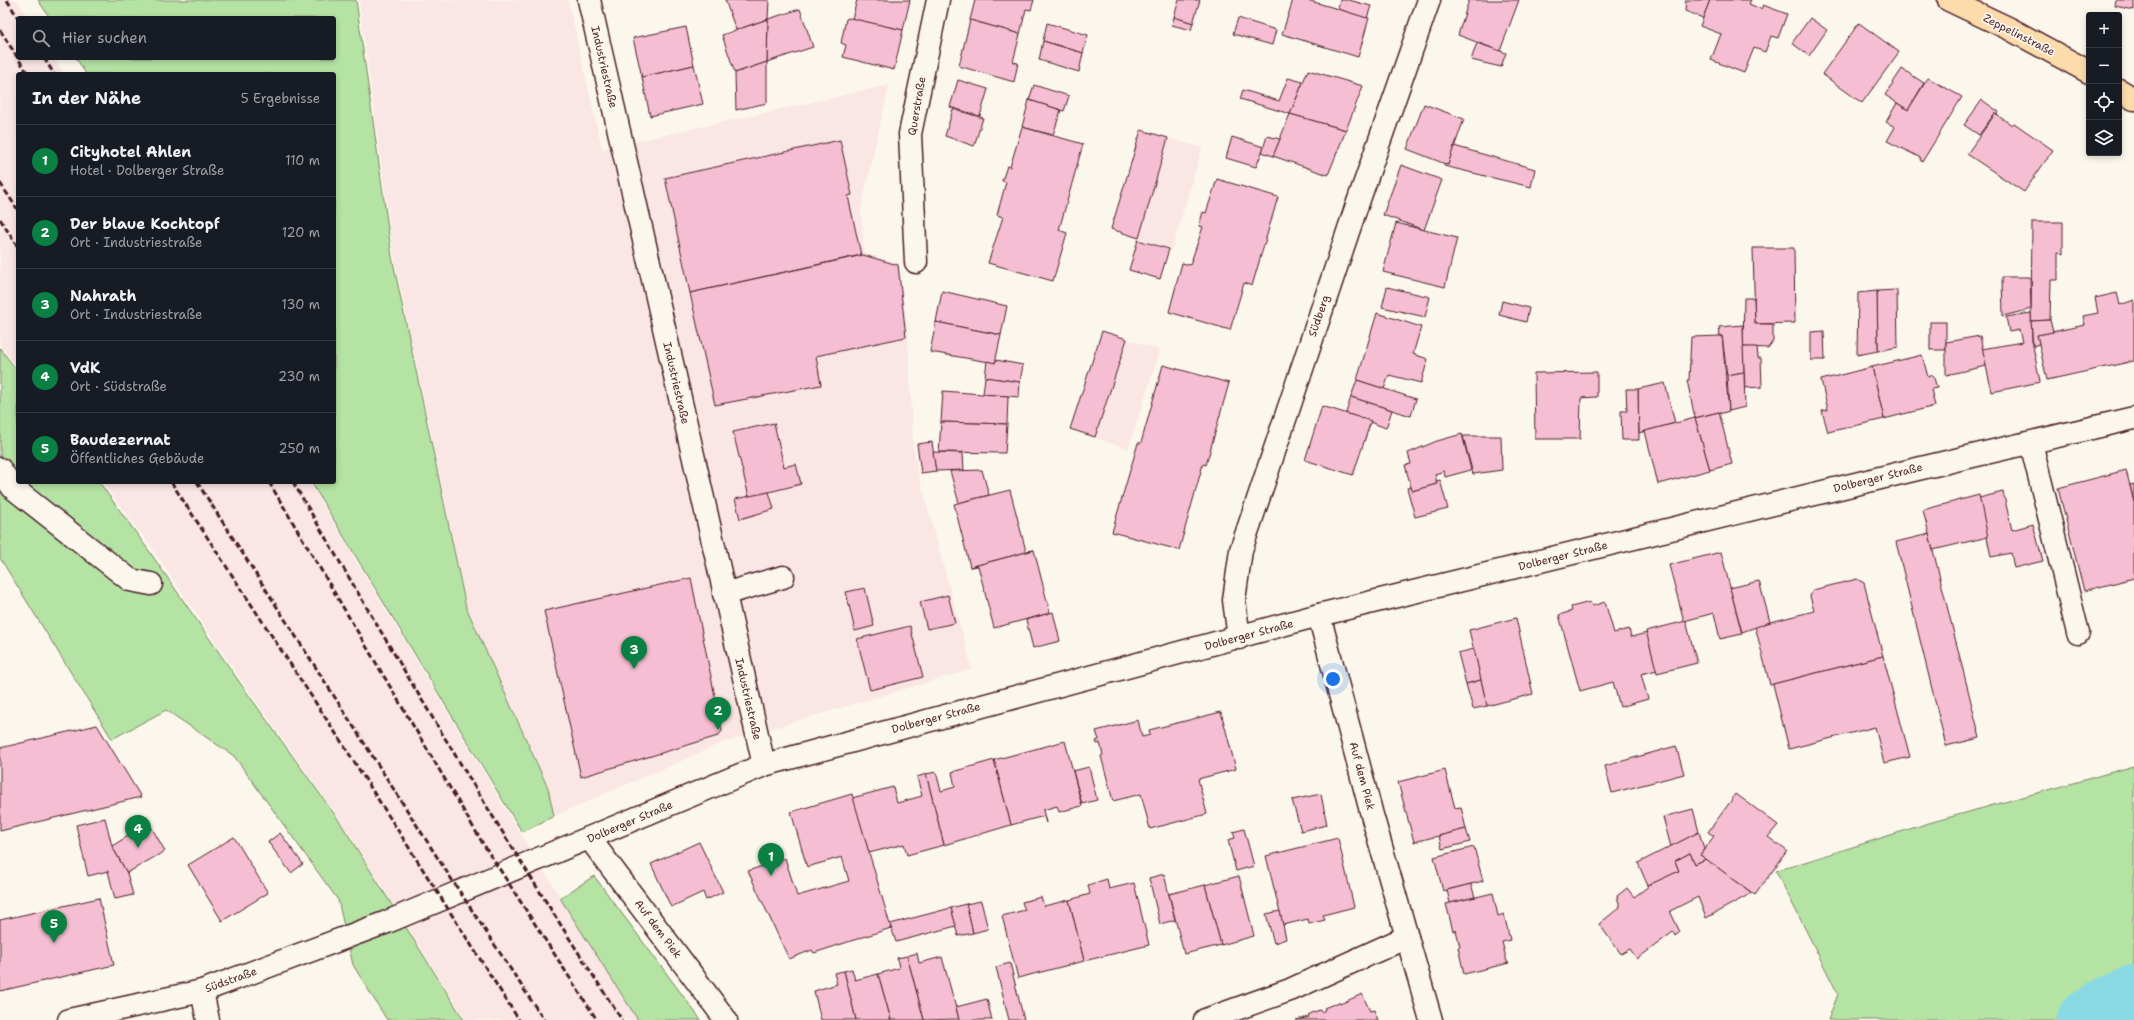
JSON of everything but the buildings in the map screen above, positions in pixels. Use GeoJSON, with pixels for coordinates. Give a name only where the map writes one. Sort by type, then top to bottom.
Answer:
{"type":"FeatureCollection","features":[{"type":"Feature","properties":{"kind":"main road","name":"Zeppelinstraße"},"geometry":{"type":"LineString","coordinates":[[1949,0],[2010,29],[2086,70]]}},
{"type":"Feature","properties":{"kind":"main road"},"geometry":{"type":"LineString","coordinates":[[2122,92],[2134,99]]}},
{"type":"Feature","properties":{"kind":"street","name":"Industriestraße"},"geometry":{"type":"LineString","coordinates":[[589,0],[764,765]]}},
{"type":"Feature","properties":{"kind":"street","name":"Querstraße"},"geometry":{"type":"LineString","coordinates":[[916,262],[910,134],[938,0]]}},
{"type":"Feature","properties":{"kind":"street","name":"Südberg"},"geometry":{"type":"LineString","coordinates":[[1239,638],[1234,600],[1241,550],[1343,246],[1430,0]]}},
{"type":"Feature","properties":{"kind":"street","name":"Dolberger Straße"},"geometry":{"type":"LineString","coordinates":[[387,922],[590,839],[764,765],[1239,638],[1319,615],[2134,418]]}},
{"type":"Feature","properties":{"kind":"street"},"geometry":{"type":"LineString","coordinates":[[2031,443],[2078,633]]}},
{"type":"Feature","properties":{"kind":"street"},"geometry":{"type":"LineString","coordinates":[[0,469],[13,488],[130,580],[151,584]]}},
{"type":"Feature","properties":{"kind":"street"},"geometry":{"type":"LineString","coordinates":[[724,594],[783,577]]}},
{"type":"Feature","properties":{"kind":"street","name":"Auf dem Piek"},"geometry":{"type":"LineString","coordinates":[[1319,615],[1372,815],[1431,1020]]}},
{"type":"Feature","properties":{"kind":"street","name":"Auf dem Piek"},"geometry":{"type":"LineString","coordinates":[[590,839],[726,1020]]}},
{"type":"Feature","properties":{"kind":"street","name":"Südstraße"},"geometry":{"type":"LineString","coordinates":[[70,1020],[202,990],[387,922]]}},
{"type":"Feature","properties":{"kind":"street"},"geometry":{"type":"LineString","coordinates":[[1205,1020],[1290,990],[1407,937]]}},
{"type":"Feature","properties":{"kind":"street"},"geometry":{"type":"LineString","coordinates":[[202,990],[208,1020]]}},
{"type":"Feature","properties":{"kind":"shaded area"},"geometry":{"type":"Polygon","coordinates":[[[0,0],[17,0],[27,16],[16,16],[16,60],[55,60],[63,72],[16,72],[16,366],[0,345],[0,0]]]}},
{"type":"Feature","properties":{"kind":"shaded area"},"geometry":{"type":"Polygon","coordinates":[[[359,0],[568,0],[602,149],[889,85],[861,209],[864,253],[899,264],[908,337],[913,444],[918,473],[972,669],[722,743],[554,816],[549,788],[467,607],[394,256],[359,0]]]}},
{"type":"Feature","properties":{"kind":"shaded area"},"geometry":{"type":"Polygon","coordinates":[[[1141,130],[1202,148],[1172,249],[1111,229],[1141,130]]]}},
{"type":"Feature","properties":{"kind":"shaded area"},"geometry":{"type":"Polygon","coordinates":[[[1102,331],[1160,350],[1128,449],[1070,429],[1102,331]]]}},
{"type":"Feature","properties":{"kind":"shaded area"},"geometry":{"type":"Polygon","coordinates":[[[104,484],[310,484],[520,833],[638,1020],[466,1020],[341,821],[244,684],[151,547],[104,484]]]}},
{"type":"Feature","properties":{"kind":"green space"},"geometry":{"type":"Polygon","coordinates":[[[38,0],[356,0],[392,257],[466,607],[548,788],[554,816],[522,832],[312,484],[336,484],[336,72],[85,72],[77,60],[336,60],[336,16],[49,16],[38,0]]]}},
{"type":"Feature","properties":{"kind":"green space"},"geometry":{"type":"Polygon","coordinates":[[[0,348],[16,369],[16,484],[100,484],[147,548],[240,683],[340,822],[464,1020],[387,1020],[353,965],[338,900],[234,756],[166,710],[112,739],[0,558],[0,348]]]}},
{"type":"Feature","properties":{"kind":"green space"},"geometry":{"type":"Polygon","coordinates":[[[2134,766],[2134,1020],[1828,1020],[1838,994],[1776,871],[1929,823],[2134,766]]]}},
{"type":"Feature","properties":{"kind":"green space"},"geometry":{"type":"Polygon","coordinates":[[[594,876],[701,1020],[638,1020],[560,898],[594,876]]]}},
{"type":"Feature","properties":{"kind":"waterway"},"geometry":{"type":"LineString","coordinates":[[2088,1020],[2098,1013],[2134,996]]}},
{"type":"Feature","properties":{"kind":"railway"},"geometry":{"type":"LineString","coordinates":[[7,0],[17,16]]}},
{"type":"Feature","properties":{"kind":"railway"},"geometry":{"type":"LineString","coordinates":[[0,30],[16,55]]}},
{"type":"Feature","properties":{"kind":"railway"},"geometry":{"type":"LineString","coordinates":[[19,60],[27,72]]}},
{"type":"Feature","properties":{"kind":"railway"},"geometry":{"type":"LineString","coordinates":[[45,60],[53,72]]}},
{"type":"Feature","properties":{"kind":"railway"},"geometry":{"type":"LineString","coordinates":[[0,183],[16,207]]}},
{"type":"Feature","properties":{"kind":"railway"},"geometry":{"type":"LineString","coordinates":[[0,219],[16,244]]}},
{"type":"Feature","properties":{"kind":"railway"},"geometry":{"type":"LineString","coordinates":[[172,484],[346,749],[519,1020]]}},
{"type":"Feature","properties":{"kind":"railway"},"geometry":{"type":"LineString","coordinates":[[198,484],[439,860],[544,1020]]}},
{"type":"Feature","properties":{"kind":"railway"},"geometry":{"type":"LineString","coordinates":[[270,484],[482,842],[597,1020]]}},
{"type":"Feature","properties":{"kind":"railway"},"geometry":{"type":"LineString","coordinates":[[294,484],[454,753],[579,954],[622,1020]]}},
{"type":"Feature","properties":{"kind":"place","name":"Nahrath"},"geometry":{"type":"Point","coordinates":[634,669]}},
{"type":"Feature","properties":{"kind":"place","name":"Der blaue Kochtopf"},"geometry":{"type":"Point","coordinates":[718,730]}},
{"type":"Feature","properties":{"kind":"place","name":"VdK"},"geometry":{"type":"Point","coordinates":[138,848]}},
{"type":"Feature","properties":{"kind":"place","name":"Cityhotel Ahlen"},"geometry":{"type":"Point","coordinates":[771,876]}},
{"type":"Feature","properties":{"kind":"place","name":"Baudezernat"},"geometry":{"type":"Point","coordinates":[54,943]}}]}
